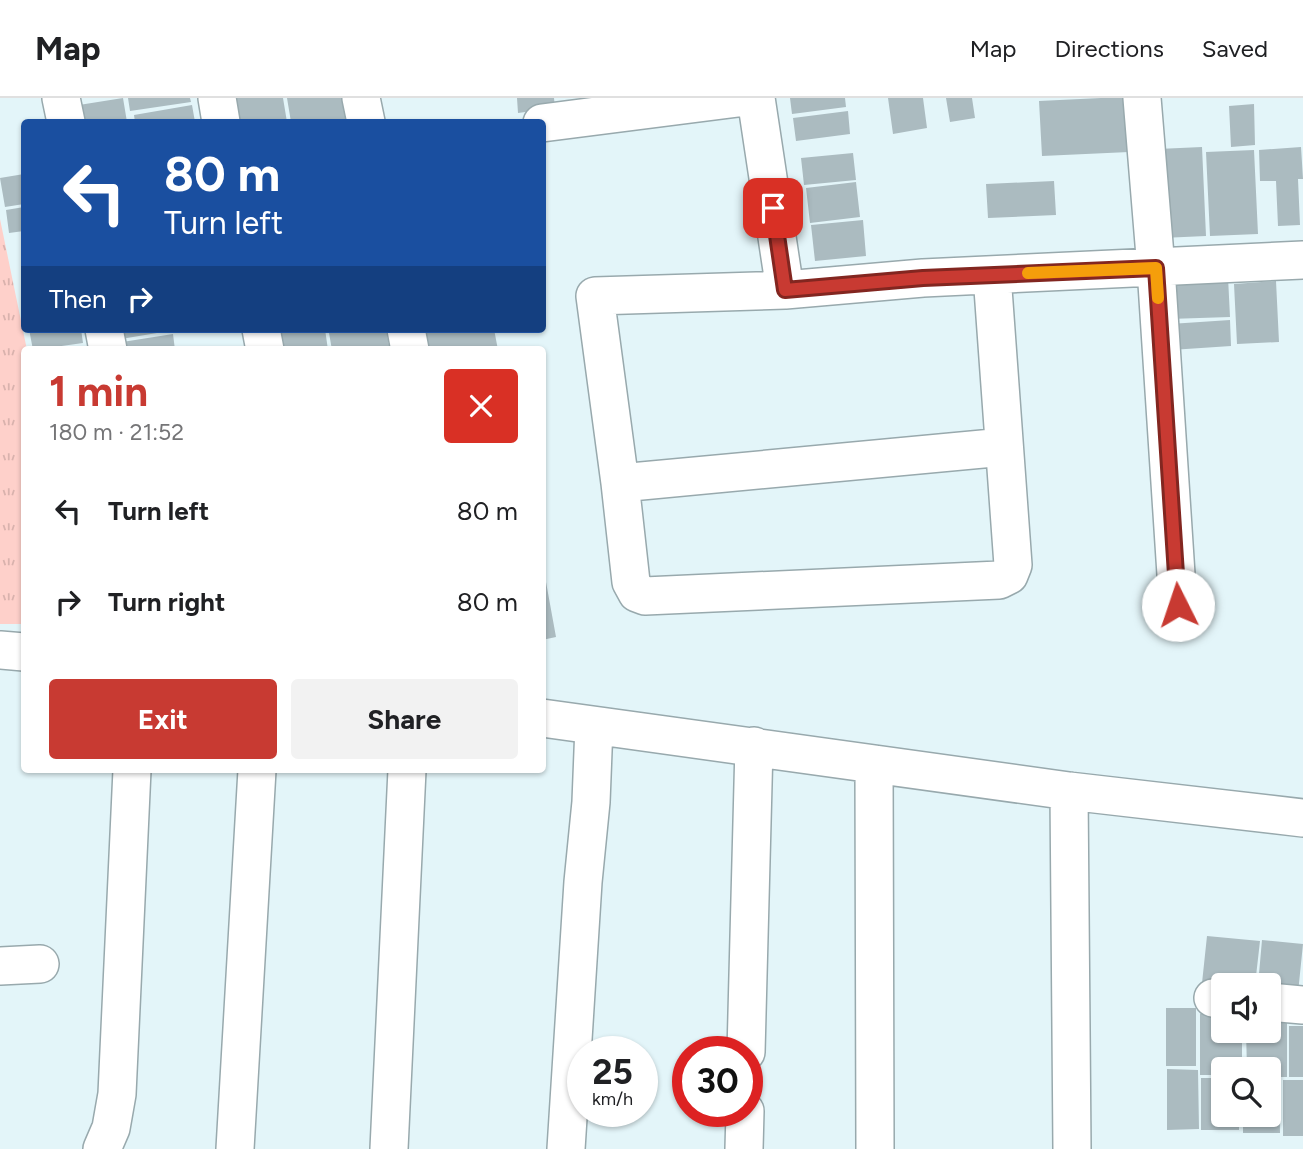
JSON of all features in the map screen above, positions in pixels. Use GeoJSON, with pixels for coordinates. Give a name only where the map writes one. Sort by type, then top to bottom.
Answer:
{"type":"FeatureCollection","features":[{"type":"Feature","properties":{"kind":"street"},"geometry":{"type":"LineString","coordinates":[[61,98],[65,119]]}},
{"type":"Feature","properties":{"kind":"street"},"geometry":{"type":"LineString","coordinates":[[216,98],[220,119]]}},
{"type":"Feature","properties":{"kind":"street"},"geometry":{"type":"LineString","coordinates":[[361,98],[365,119]]}},
{"type":"Feature","properties":{"kind":"street"},"geometry":{"type":"LineString","coordinates":[[546,122],[738,98]]}},
{"type":"Feature","properties":{"kind":"street"},"geometry":{"type":"LineString","coordinates":[[756,98],[785,290]]}},
{"type":"Feature","properties":{"kind":"street"},"geometry":{"type":"LineString","coordinates":[[1142,98],[1178,605]]}},
{"type":"Feature","properties":{"kind":"street"},"geometry":{"type":"LineString","coordinates":[[992,275],[1013,565],[1009,575],[999,580],[645,596],[637,593],[631,582],[621,483],[595,296],[785,290],[923,278],[1303,260]]}},
{"type":"Feature","properties":{"kind":"street"},"geometry":{"type":"LineString","coordinates":[[621,483],[1004,447]]}},
{"type":"Feature","properties":{"kind":"street"},"geometry":{"type":"LineString","coordinates":[[0,650],[21,652]]}},
{"type":"Feature","properties":{"kind":"street"},"geometry":{"type":"LineString","coordinates":[[546,719],[1069,790],[1303,818]]}},
{"type":"Feature","properties":{"kind":"street"},"geometry":{"type":"LineString","coordinates":[[566,1149],[594,726]]}},
{"type":"Feature","properties":{"kind":"street"},"geometry":{"type":"LineString","coordinates":[[746,1036],[754,746]]}},
{"type":"Feature","properties":{"kind":"street"},"geometry":{"type":"LineString","coordinates":[[874,764],[875,1149]]}},
{"type":"Feature","properties":{"kind":"street"},"geometry":{"type":"LineString","coordinates":[[102,1149],[111,1128],[117,1094],[132,773]]}},
{"type":"Feature","properties":{"kind":"street"},"geometry":{"type":"LineString","coordinates":[[235,1149],[257,773]]}},
{"type":"Feature","properties":{"kind":"street"},"geometry":{"type":"LineString","coordinates":[[388,1149],[407,773]]}},
{"type":"Feature","properties":{"kind":"street"},"geometry":{"type":"LineString","coordinates":[[1069,790],[1072,1149]]}},
{"type":"Feature","properties":{"kind":"street"},"geometry":{"type":"LineString","coordinates":[[0,966],[40,964]]}},
{"type":"Feature","properties":{"kind":"street"},"geometry":{"type":"LineString","coordinates":[[1281,1003],[1303,1005]]}},
{"type":"Feature","properties":{"kind":"street"},"geometry":{"type":"LineString","coordinates":[[744,1149],[745,1127]]}},
{"type":"Feature","properties":{"kind":"green space"},"geometry":{"type":"Polygon","coordinates":[[[0,219],[21,321],[21,333],[23,333],[26,346],[21,346],[21,624],[0,624],[0,219]]]}},
{"type":"Feature","properties":{"kind":"building"},"geometry":{"type":"Polygon","coordinates":[[[123,98],[126,119],[81,119],[79,105],[123,98]]]}},
{"type":"Feature","properties":{"kind":"building"},"geometry":{"type":"Polygon","coordinates":[[[128,98],[190,98],[191,102],[130,111],[128,98]]]}},
{"type":"Feature","properties":{"kind":"building"},"geometry":{"type":"Polygon","coordinates":[[[228,98],[283,98],[286,119],[232,119],[228,98]]]}},
{"type":"Feature","properties":{"kind":"building"},"geometry":{"type":"Polygon","coordinates":[[[287,98],[344,98],[347,119],[290,119],[287,98]]]}},
{"type":"Feature","properties":{"kind":"building"},"geometry":{"type":"Polygon","coordinates":[[[517,98],[554,98],[555,108],[518,113],[517,98]]]}},
{"type":"Feature","properties":{"kind":"building"},"geometry":{"type":"Polygon","coordinates":[[[790,98],[845,98],[846,107],[792,114],[790,98]]]}},
{"type":"Feature","properties":{"kind":"building"},"geometry":{"type":"Polygon","coordinates":[[[888,98],[923,98],[927,128],[893,134],[888,98]]]}},
{"type":"Feature","properties":{"kind":"building"},"geometry":{"type":"Polygon","coordinates":[[[946,98],[972,98],[975,118],[950,122],[946,98]]]}},
{"type":"Feature","properties":{"kind":"building"},"geometry":{"type":"Polygon","coordinates":[[[1126,98],[1129,152],[1042,156],[1039,101],[1126,98]]]}},
{"type":"Feature","properties":{"kind":"building"},"geometry":{"type":"Polygon","coordinates":[[[1254,104],[1255,145],[1231,147],[1229,106],[1254,104]]]}},
{"type":"Feature","properties":{"kind":"building"},"geometry":{"type":"Polygon","coordinates":[[[192,105],[194,119],[135,119],[134,115],[192,105]]]}},
{"type":"Feature","properties":{"kind":"building"},"geometry":{"type":"Polygon","coordinates":[[[848,111],[850,134],[796,141],[793,118],[848,111]]]}},
{"type":"Feature","properties":{"kind":"building"},"geometry":{"type":"Polygon","coordinates":[[[1202,147],[1206,236],[1162,238],[1158,149],[1202,147]]]}},
{"type":"Feature","properties":{"kind":"building"},"geometry":{"type":"Polygon","coordinates":[[[1301,147],[1303,179],[1298,179],[1300,225],[1278,226],[1276,181],[1260,181],[1259,150],[1301,147]]]}},
{"type":"Feature","properties":{"kind":"building"},"geometry":{"type":"Polygon","coordinates":[[[1254,150],[1258,234],[1210,236],[1206,152],[1254,150]]]}},
{"type":"Feature","properties":{"kind":"building"},"geometry":{"type":"Polygon","coordinates":[[[853,153],[856,180],[804,185],[801,158],[853,153]]]}},
{"type":"Feature","properties":{"kind":"building"},"geometry":{"type":"Polygon","coordinates":[[[21,174],[21,204],[5,207],[0,178],[21,174]]]}},
{"type":"Feature","properties":{"kind":"building"},"geometry":{"type":"Polygon","coordinates":[[[1054,181],[1056,215],[988,218],[986,184],[1054,181]]]}},
{"type":"Feature","properties":{"kind":"building"},"geometry":{"type":"Polygon","coordinates":[[[856,182],[860,217],[810,223],[806,188],[856,182]]]}},
{"type":"Feature","properties":{"kind":"building"},"geometry":{"type":"Polygon","coordinates":[[[21,208],[21,231],[9,233],[6,210],[21,208]]]}},
{"type":"Feature","properties":{"kind":"building"},"geometry":{"type":"Polygon","coordinates":[[[863,220],[866,256],[815,261],[811,225],[863,220]]]}},
{"type":"Feature","properties":{"kind":"building"},"geometry":{"type":"Polygon","coordinates":[[[1228,277],[1230,317],[1169,319],[1167,280],[1228,277]]]}},
{"type":"Feature","properties":{"kind":"building"},"geometry":{"type":"Polygon","coordinates":[[[1276,281],[1279,342],[1237,344],[1234,284],[1276,281]]]}},
{"type":"Feature","properties":{"kind":"building"},"geometry":{"type":"Polygon","coordinates":[[[1230,320],[1231,346],[1171,350],[1170,324],[1230,320]]]}},
{"type":"Feature","properties":{"kind":"building"},"geometry":{"type":"Polygon","coordinates":[[[30,333],[82,333],[83,343],[32,346],[30,333]]]}},
{"type":"Feature","properties":{"kind":"building"},"geometry":{"type":"Polygon","coordinates":[[[114,333],[157,333],[115,340],[114,333]]]}},
{"type":"Feature","properties":{"kind":"building"},"geometry":{"type":"Polygon","coordinates":[[[276,333],[326,333],[327,346],[277,346],[276,333]]]}},
{"type":"Feature","properties":{"kind":"building"},"geometry":{"type":"Polygon","coordinates":[[[329,333],[387,333],[389,346],[331,346],[329,333]]]}},
{"type":"Feature","properties":{"kind":"building"},"geometry":{"type":"Polygon","coordinates":[[[424,333],[495,333],[497,346],[426,346],[424,333]]]}},
{"type":"Feature","properties":{"kind":"building"},"geometry":{"type":"Polygon","coordinates":[[[173,334],[174,346],[117,346],[116,343],[173,334]]]}},
{"type":"Feature","properties":{"kind":"building"},"geometry":{"type":"Polygon","coordinates":[[[546,582],[556,637],[546,639],[546,582]]]}},
{"type":"Feature","properties":{"kind":"building"},"geometry":{"type":"Polygon","coordinates":[[[1207,936],[1260,941],[1256,973],[1211,973],[1211,983],[1202,983],[1207,936]]]}},
{"type":"Feature","properties":{"kind":"building"},"geometry":{"type":"Polygon","coordinates":[[[1262,940],[1303,944],[1298,993],[1281,988],[1281,973],[1259,973],[1262,940]]]}},
{"type":"Feature","properties":{"kind":"building"},"geometry":{"type":"Polygon","coordinates":[[[1166,1008],[1196,1008],[1196,1066],[1166,1066],[1166,1008]]]}},
{"type":"Feature","properties":{"kind":"building"},"geometry":{"type":"Polygon","coordinates":[[[1200,1014],[1211,1014],[1211,1043],[1242,1043],[1242,1057],[1211,1057],[1211,1075],[1200,1075],[1200,1014]]]}},
{"type":"Feature","properties":{"kind":"building"},"geometry":{"type":"Polygon","coordinates":[[[1281,1022],[1287,1022],[1287,1077],[1281,1077],[1281,1057],[1247,1057],[1246,1043],[1281,1043],[1281,1022]]]}},
{"type":"Feature","properties":{"kind":"building"},"geometry":{"type":"Polygon","coordinates":[[[1289,1026],[1303,1026],[1303,1077],[1289,1077],[1289,1026]]]}},
{"type":"Feature","properties":{"kind":"building"},"geometry":{"type":"Polygon","coordinates":[[[1167,1069],[1198,1070],[1199,1129],[1167,1130],[1167,1069]]]}},
{"type":"Feature","properties":{"kind":"building"},"geometry":{"type":"Polygon","coordinates":[[[1201,1078],[1211,1078],[1211,1127],[1239,1127],[1239,1130],[1201,1130],[1201,1078]]]}},
{"type":"Feature","properties":{"kind":"building"},"geometry":{"type":"Polygon","coordinates":[[[1283,1080],[1303,1080],[1303,1136],[1283,1136],[1283,1080]]]}},
{"type":"Feature","properties":{"kind":"building"},"geometry":{"type":"Polygon","coordinates":[[[1243,1127],[1280,1127],[1280,1133],[1243,1133],[1243,1127]]]}},
{"type":"Feature","properties":{"kind":"slow traffic"},"geometry":{"type":"LineString","coordinates":[[1028,273],[1156,268],[1158,298]]}},
{"type":"Feature","properties":{"kind":"route"},"geometry":{"type":"LineString","coordinates":[[773,208],[785,290],[923,278],[1156,268],[1178,605]]}}]}
